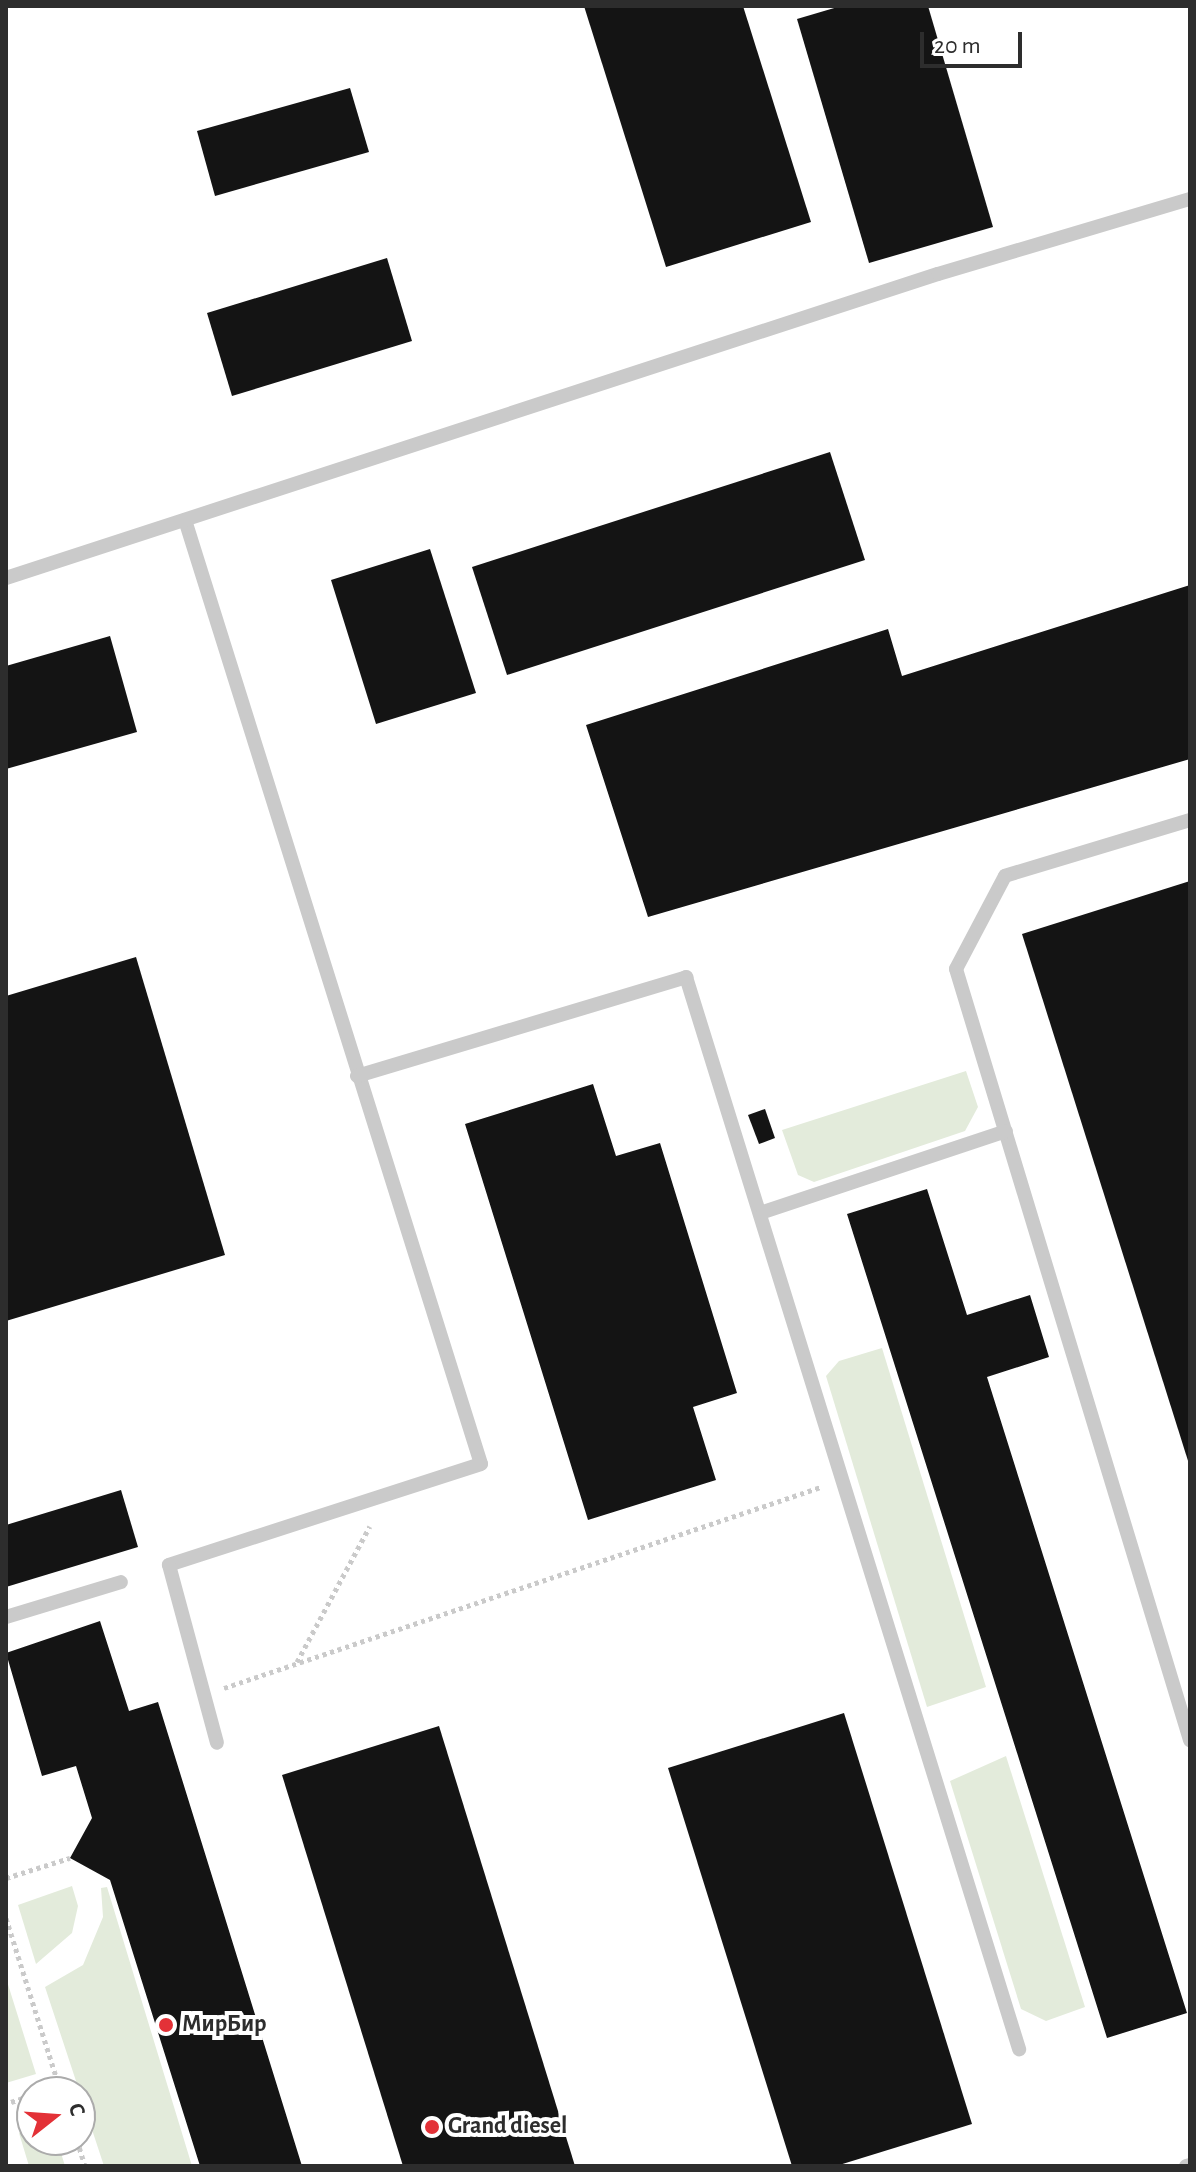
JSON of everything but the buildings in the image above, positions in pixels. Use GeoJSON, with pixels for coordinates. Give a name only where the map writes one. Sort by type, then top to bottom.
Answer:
{"type":"FeatureCollection","features":[{"type":"Feature","properties":{"kind":"lane"},"geometry":{"type":"LineString","coordinates":[[6,578],[938,274],[1190,199]]}},
{"type":"Feature","properties":{"kind":"lane"},"geometry":{"type":"LineString","coordinates":[[185,520],[481,1464],[169,1565],[217,1743]]}},
{"type":"Feature","properties":{"kind":"lane"},"geometry":{"type":"LineString","coordinates":[[1190,820],[1005,876],[956,969],[1190,1740]]}},
{"type":"Feature","properties":{"kind":"lane"},"geometry":{"type":"LineString","coordinates":[[357,1076],[686,977],[763,1212],[1019,2049]]}},
{"type":"Feature","properties":{"kind":"lane"},"geometry":{"type":"LineString","coordinates":[[763,1212],[1006,1131]]}},
{"type":"Feature","properties":{"kind":"lane"},"geometry":{"type":"LineString","coordinates":[[6,1617],[121,1582]]}},
{"type":"Feature","properties":{"kind":"path"},"geometry":{"type":"LineString","coordinates":[[204,1695],[844,1480]]}},
{"type":"Feature","properties":{"kind":"path"},"geometry":{"type":"LineString","coordinates":[[296,1663],[388,1493]]}},
{"type":"Feature","properties":{"kind":"path"},"geometry":{"type":"LineString","coordinates":[[6,1878],[70,1858]]}},
{"type":"Feature","properties":{"kind":"path"},"geometry":{"type":"LineString","coordinates":[[6,1918],[56,2076]]}},
{"type":"Feature","properties":{"kind":"path"},"geometry":{"type":"LineString","coordinates":[[11,2102],[16,2100]]}},
{"type":"Feature","properties":{"kind":"green space"},"geometry":{"type":"Polygon","coordinates":[[[966,1071],[978,1107],[965,1131],[814,1182],[798,1175],[782,1130],[966,1071]]]}},
{"type":"Feature","properties":{"kind":"green space"},"geometry":{"type":"Polygon","coordinates":[[[882,1348],[986,1687],[927,1707],[826,1376],[839,1361],[882,1348]]]}},
{"type":"Feature","properties":{"kind":"green space"},"geometry":{"type":"Polygon","coordinates":[[[1006,1756],[1085,2007],[1046,2021],[1021,2009],[950,1781],[1006,1756]]]}},
{"type":"Feature","properties":{"kind":"green space"},"geometry":{"type":"Polygon","coordinates":[[[72,1886],[78,1906],[72,1933],[36,1964],[18,1905],[72,1886]]]}},
{"type":"Feature","properties":{"kind":"green space"},"geometry":{"type":"Polygon","coordinates":[[[107,1887],[192,2166],[104,2166],[96,2142],[96,2076],[74,2076],[45,1987],[83,1965],[103,1917],[101,1888],[107,1887]]]}},
{"type":"Feature","properties":{"kind":"green space"},"geometry":{"type":"Polygon","coordinates":[[[6,1978],[36,2074],[16,2076],[16,2080],[6,2083],[6,1978]]]}},
{"type":"Feature","properties":{"kind":"green space"},"geometry":{"type":"Polygon","coordinates":[[[26,2156],[62,2156],[65,2166],[29,2166],[26,2156]]]}},
{"type":"Feature","properties":{"kind":"place","name":"МирБир"},"geometry":{"type":"Point","coordinates":[166,2025]}},
{"type":"Feature","properties":{"kind":"place","name":"Grand diesel"},"geometry":{"type":"Point","coordinates":[432,2127]}}]}
